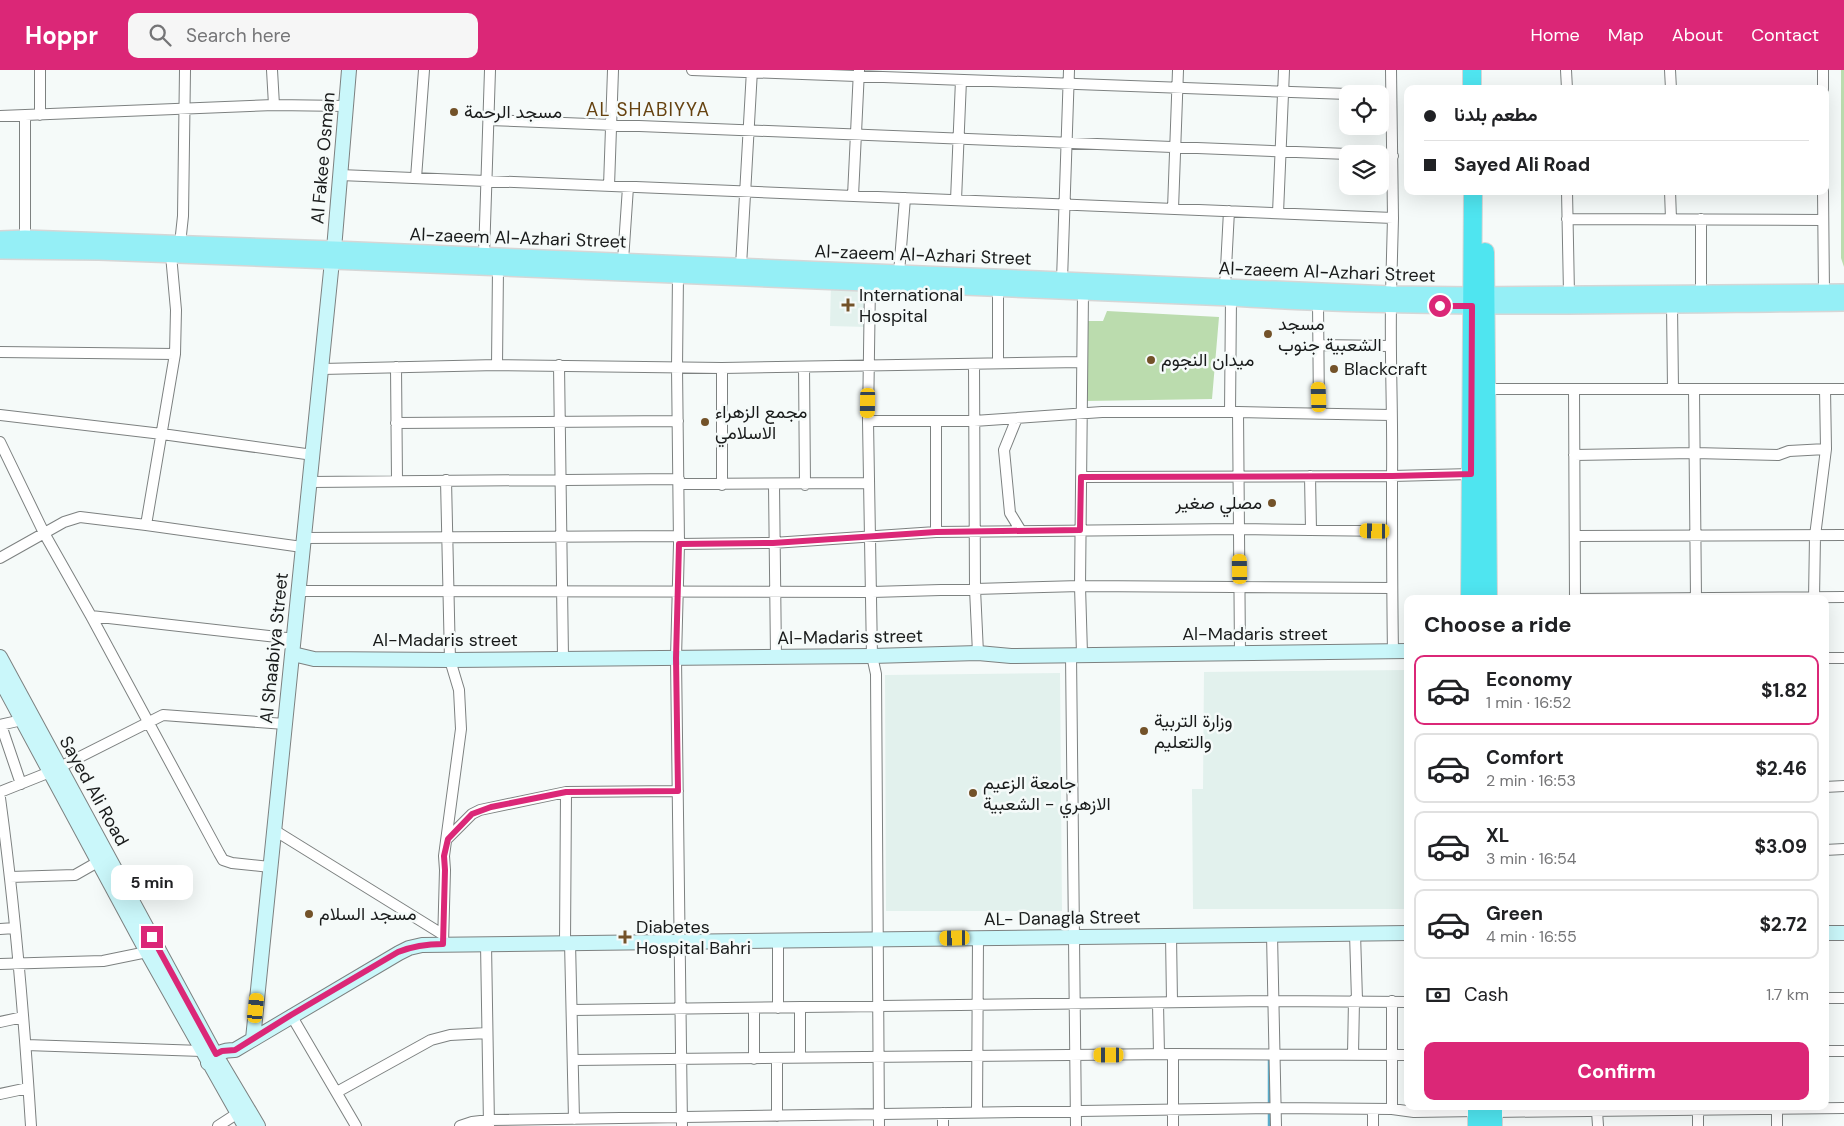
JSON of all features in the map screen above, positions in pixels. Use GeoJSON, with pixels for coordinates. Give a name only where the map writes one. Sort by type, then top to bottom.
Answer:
{"type":"FeatureCollection","features":[{"type":"Feature","properties":{"kind":"highway"},"geometry":{"type":"LineString","coordinates":[[1472,70],[1472,85]]}},
{"type":"Feature","properties":{"kind":"highway"},"geometry":{"type":"LineString","coordinates":[[1484,70],[1484,85]]}},
{"type":"Feature","properties":{"kind":"highway"},"geometry":{"type":"LineString","coordinates":[[1472,195],[1486,389],[1488,595]]}},
{"type":"Feature","properties":{"kind":"highway"},"geometry":{"type":"LineString","coordinates":[[1470,595],[1471,474],[1484,195]]}},
{"type":"Feature","properties":{"kind":"main road","name":"Al-zaeem Al-Azhari Street"},"geometry":{"type":"LineString","coordinates":[[0,239],[24,238],[175,249],[333,255],[484,256],[741,266],[1062,280],[1228,292],[1391,299],[1672,305],[1844,303]]}},
{"type":"Feature","properties":{"kind":"main road","name":"Al-zaeem Al-Azhari Street"},"geometry":{"type":"LineString","coordinates":[[0,251],[99,252],[175,249]]}},
{"type":"Feature","properties":{"kind":"main road","name":"Al-zaeem Al-Azhari Street"},"geometry":{"type":"LineString","coordinates":[[333,255],[498,268],[1082,292],[1228,292],[1318,303],[1391,299]]}},
{"type":"Feature","properties":{"kind":"main road","name":"Al-zaeem Al-Azhari Street"},"geometry":{"type":"LineString","coordinates":[[1479,301],[1569,294],[1844,292]]}},
{"type":"Feature","properties":{"kind":"street"},"geometry":{"type":"LineString","coordinates":[[40,70],[40,115]]}},
{"type":"Feature","properties":{"kind":"street"},"geometry":{"type":"LineString","coordinates":[[146,525],[174,354],[176,310],[175,249],[183,216],[184,124],[186,108],[185,70]]}},
{"type":"Feature","properties":{"kind":"street"},"geometry":{"type":"LineString","coordinates":[[272,70],[274,105]]}},
{"type":"Feature","properties":{"kind":"street","name":"Al Fakee Osman"},"geometry":{"type":"LineString","coordinates":[[333,255],[349,70]]}},
{"type":"Feature","properties":{"kind":"street"},"geometry":{"type":"LineString","coordinates":[[416,178],[424,70]]}},
{"type":"Feature","properties":{"kind":"street"},"geometry":{"type":"LineString","coordinates":[[484,256],[490,70]]}},
{"type":"Feature","properties":{"kind":"street"},"geometry":{"type":"LineString","coordinates":[[609,186],[613,70]]}},
{"type":"Feature","properties":{"kind":"street"},"geometry":{"type":"LineString","coordinates":[[692,70],[911,74],[961,80],[1339,94]]}},
{"type":"Feature","properties":{"kind":"street"},"geometry":{"type":"LineString","coordinates":[[1062,280],[1069,70]]}},
{"type":"Feature","properties":{"kind":"street"},"geometry":{"type":"LineString","coordinates":[[1173,209],[1178,70]]}},
{"type":"Feature","properties":{"kind":"street"},"geometry":{"type":"LineString","coordinates":[[1278,213],[1284,70]]}},
{"type":"Feature","properties":{"kind":"street"},"geometry":{"type":"LineString","coordinates":[[1392,70],[1393,218],[1390,346],[1393,652]]}},
{"type":"Feature","properties":{"kind":"street"},"geometry":{"type":"LineString","coordinates":[[1566,70],[1567,85]]}},
{"type":"Feature","properties":{"kind":"street"},"geometry":{"type":"LineString","coordinates":[[1670,70],[1670,85]]}},
{"type":"Feature","properties":{"kind":"street"},"geometry":{"type":"LineString","coordinates":[[1823,70],[1823,85]]}},
{"type":"Feature","properties":{"kind":"street"},"geometry":{"type":"LineString","coordinates":[[741,266],[752,71]]}},
{"type":"Feature","properties":{"kind":"street"},"geometry":{"type":"LineString","coordinates":[[853,196],[859,73]]}},
{"type":"Feature","properties":{"kind":"street"},"geometry":{"type":"LineString","coordinates":[[956,200],[961,80]]}},
{"type":"Feature","properties":{"kind":"street"},"geometry":{"type":"LineString","coordinates":[[0,116],[274,105],[346,106]]}},
{"type":"Feature","properties":{"kind":"street"},"geometry":{"type":"LineString","coordinates":[[24,238],[25,115]]}},
{"type":"Feature","properties":{"kind":"street"},"geometry":{"type":"LineString","coordinates":[[489,120],[1339,154]]}},
{"type":"Feature","properties":{"kind":"street"},"geometry":{"type":"LineString","coordinates":[[340,175],[1393,218]]}},
{"type":"Feature","properties":{"kind":"street"},"geometry":{"type":"LineString","coordinates":[[623,261],[628,187]]}},
{"type":"Feature","properties":{"kind":"street"},"geometry":{"type":"LineString","coordinates":[[1567,195],[1569,294]]}},
{"type":"Feature","properties":{"kind":"street"},"geometry":{"type":"LineString","coordinates":[[1670,195],[1671,219]]}},
{"type":"Feature","properties":{"kind":"street"},"geometry":{"type":"LineString","coordinates":[[1823,195],[1824,292]]}},
{"type":"Feature","properties":{"kind":"street"},"geometry":{"type":"LineString","coordinates":[[899,273],[905,198]]}},
{"type":"Feature","properties":{"kind":"street"},"geometry":{"type":"LineString","coordinates":[[1229,211],[1228,292],[1238,476],[1240,653]]}},
{"type":"Feature","properties":{"kind":"street"},"geometry":{"type":"LineString","coordinates":[[1567,218],[1823,220]]}},
{"type":"Feature","properties":{"kind":"street"},"geometry":{"type":"LineString","coordinates":[[1701,219],[1701,293]]}},
{"type":"Feature","properties":{"kind":"street","name":"Al Shaabiya Street"},"geometry":{"type":"LineString","coordinates":[[253,1039],[333,255]]}},
{"type":"Feature","properties":{"kind":"street"},"geometry":{"type":"LineString","coordinates":[[497,365],[498,268]]}},
{"type":"Feature","properties":{"kind":"street"},"geometry":{"type":"LineString","coordinates":[[678,275],[679,540],[676,658],[682,1122]]}},
{"type":"Feature","properties":{"kind":"street"},"geometry":{"type":"LineString","coordinates":[[870,283],[869,536],[872,592],[872,656],[876,674],[878,1126]]}},
{"type":"Feature","properties":{"kind":"street"},"geometry":{"type":"LineString","coordinates":[[998,288],[998,363]]}},
{"type":"Feature","properties":{"kind":"street"},"geometry":{"type":"LineString","coordinates":[[1076,1126],[1075,936],[1071,806],[1080,586],[1082,292]]}},
{"type":"Feature","properties":{"kind":"street"},"geometry":{"type":"LineString","coordinates":[[1318,303],[1319,414]]}},
{"type":"Feature","properties":{"kind":"street"},"geometry":{"type":"LineString","coordinates":[[1672,305],[1674,389]]}},
{"type":"Feature","properties":{"kind":"street"},"geometry":{"type":"LineString","coordinates":[[1317,345],[1390,346]]}},
{"type":"Feature","properties":{"kind":"street"},"geometry":{"type":"LineString","coordinates":[[0,352],[174,354]]}},
{"type":"Feature","properties":{"kind":"street"},"geometry":{"type":"LineString","coordinates":[[322,369],[497,365],[722,368],[1082,362]]}},
{"type":"Feature","properties":{"kind":"street"},"geometry":{"type":"LineString","coordinates":[[974,364],[975,589],[978,653]]}},
{"type":"Feature","properties":{"kind":"street"},"geometry":{"type":"LineString","coordinates":[[559,365],[563,658]]}},
{"type":"Feature","properties":{"kind":"street"},"geometry":{"type":"LineString","coordinates":[[804,367],[806,484]]}},
{"type":"Feature","properties":{"kind":"street"},"geometry":{"type":"LineString","coordinates":[[396,368],[397,480]]}},
{"type":"Feature","properties":{"kind":"street"},"geometry":{"type":"LineString","coordinates":[[722,368],[722,484]]}},
{"type":"Feature","properties":{"kind":"street"},"geometry":{"type":"LineString","coordinates":[[1486,389],[1844,388]]}},
{"type":"Feature","properties":{"kind":"street"},"geometry":{"type":"LineString","coordinates":[[1574,389],[1575,595]]}},
{"type":"Feature","properties":{"kind":"street"},"geometry":{"type":"LineString","coordinates":[[1694,389],[1696,595]]}},
{"type":"Feature","properties":{"kind":"street"},"geometry":{"type":"LineString","coordinates":[[1814,595],[1815,536],[1826,449],[1825,389]]}},
{"type":"Feature","properties":{"kind":"street"},"geometry":{"type":"LineString","coordinates":[[868,421],[974,422],[1102,412],[1391,415]]}},
{"type":"Feature","properties":{"kind":"street"},"geometry":{"type":"LineString","coordinates":[[0,416],[162,434],[313,455]]}},
{"type":"Feature","properties":{"kind":"street"},"geometry":{"type":"LineString","coordinates":[[1017,418],[1004,450],[1010,513],[1022,531]]}},
{"type":"Feature","properties":{"kind":"street"},"geometry":{"type":"LineString","coordinates":[[396,423],[678,421]]}},
{"type":"Feature","properties":{"kind":"street"},"geometry":{"type":"LineString","coordinates":[[936,422],[936,532]]}},
{"type":"Feature","properties":{"kind":"street"},"geometry":{"type":"LineString","coordinates":[[0,442],[44,533],[224,860],[232,863],[270,867]]}},
{"type":"Feature","properties":{"kind":"street"},"geometry":{"type":"LineString","coordinates":[[1574,455],[1694,453],[1778,455],[1789,451],[1826,449]]}},
{"type":"Feature","properties":{"kind":"street"},"geometry":{"type":"LineString","coordinates":[[1081,477],[1471,474]]}},
{"type":"Feature","properties":{"kind":"street"},"geometry":{"type":"LineString","coordinates":[[1310,476],[1310,530]]}},
{"type":"Feature","properties":{"kind":"street"},"geometry":{"type":"LineString","coordinates":[[310,482],[561,479],[722,484],[869,484]]}},
{"type":"Feature","properties":{"kind":"street"},"geometry":{"type":"LineString","coordinates":[[442,939],[444,856],[448,839],[461,729],[460,690],[450,660],[449,538],[446,480]]}},
{"type":"Feature","properties":{"kind":"street"},"geometry":{"type":"LineString","coordinates":[[774,484],[773,543],[776,657]]}},
{"type":"Feature","properties":{"kind":"street"},"geometry":{"type":"LineString","coordinates":[[0,558],[64,522],[80,517],[303,542],[449,538],[561,538],[773,543],[976,531],[1391,531]]}},
{"type":"Feature","properties":{"kind":"street"},"geometry":{"type":"LineString","coordinates":[[1575,536],[1844,535]]}},
{"type":"Feature","properties":{"kind":"street"},"geometry":{"type":"LineString","coordinates":[[299,591],[872,592],[1080,586],[1392,588]]}},
{"type":"Feature","properties":{"kind":"street"},"geometry":{"type":"LineString","coordinates":[[1829,598],[1844,597]]}},
{"type":"Feature","properties":{"kind":"street"},"geometry":{"type":"LineString","coordinates":[[91,616],[295,639]]}},
{"type":"Feature","properties":{"kind":"street","name":"Al-Madaris street"},"geometry":{"type":"LineString","coordinates":[[293,654],[314,659],[450,660],[872,656],[978,653],[1011,656],[1404,651]]}},
{"type":"Feature","properties":{"kind":"street","name":"Sayed Ali Road"},"geometry":{"type":"LineString","coordinates":[[0,657],[55,769],[213,1062],[245,1126]]}},
{"type":"Feature","properties":{"kind":"street"},"geometry":{"type":"LineString","coordinates":[[1829,658],[1844,658]]}},
{"type":"Feature","properties":{"kind":"street","name":"Sayed Ali Road"},"geometry":{"type":"LineString","coordinates":[[0,679],[22,720],[55,769]]}},
{"type":"Feature","properties":{"kind":"street"},"geometry":{"type":"LineString","coordinates":[[0,792],[55,769],[163,715],[285,724]]}},
{"type":"Feature","properties":{"kind":"street"},"geometry":{"type":"LineString","coordinates":[[21,784],[0,725],[22,720]]}},
{"type":"Feature","properties":{"kind":"street"},"geometry":{"type":"LineString","coordinates":[[1829,787],[1844,786]]}},
{"type":"Feature","properties":{"kind":"street"},"geometry":{"type":"LineString","coordinates":[[448,839],[472,814],[480,810],[566,792],[678,791]]}},
{"type":"Feature","properties":{"kind":"street"},"geometry":{"type":"LineString","coordinates":[[566,792],[568,942],[574,1060],[574,1119]]}},
{"type":"Feature","properties":{"kind":"street"},"geometry":{"type":"LineString","coordinates":[[0,798],[5,866],[10,877],[19,962],[31,1126]]}},
{"type":"Feature","properties":{"kind":"street"},"geometry":{"type":"LineString","coordinates":[[274,830],[442,939]]}},
{"type":"Feature","properties":{"kind":"street"},"geometry":{"type":"LineString","coordinates":[[1829,850],[1844,849]]}},
{"type":"Feature","properties":{"kind":"street"},"geometry":{"type":"LineString","coordinates":[[10,877],[75,875],[104,859]]}},
{"type":"Feature","properties":{"kind":"street","name":"Sayed Ali Road"},"geometry":{"type":"LineString","coordinates":[[104,859],[148,952],[213,1062],[258,1126]]}},
{"type":"Feature","properties":{"kind":"street"},"geometry":{"type":"LineString","coordinates":[[0,929],[15,928]]}},
{"type":"Feature","properties":{"kind":"street"},"geometry":{"type":"LineString","coordinates":[[1354,1000],[1358,1000],[1355,933]]}},
{"type":"Feature","properties":{"kind":"street","name":"AL- Danagla Street"},"geometry":{"type":"LineString","coordinates":[[213,1062],[229,1063],[235,1050],[398,952],[442,939],[486,944],[1404,933]]}},
{"type":"Feature","properties":{"kind":"street"},"geometry":{"type":"LineString","coordinates":[[1829,933],[1844,933]]}},
{"type":"Feature","properties":{"kind":"street"},"geometry":{"type":"LineString","coordinates":[[1272,934],[1276,1126]]}},
{"type":"Feature","properties":{"kind":"street"},"geometry":{"type":"LineString","coordinates":[[1172,935],[1172,1002]]}},
{"type":"Feature","properties":{"kind":"street"},"geometry":{"type":"LineString","coordinates":[[977,1113],[976,1006],[978,938]]}},
{"type":"Feature","properties":{"kind":"street"},"geometry":{"type":"LineString","coordinates":[[778,940],[778,1008]]}},
{"type":"Feature","properties":{"kind":"street"},"geometry":{"type":"LineString","coordinates":[[486,944],[489,1123]]}},
{"type":"Feature","properties":{"kind":"street"},"geometry":{"type":"LineString","coordinates":[[0,964],[103,961],[148,952]]}},
{"type":"Feature","properties":{"kind":"street"},"geometry":{"type":"LineString","coordinates":[[1829,998],[1844,998]]}},
{"type":"Feature","properties":{"kind":"street"},"geometry":{"type":"LineString","coordinates":[[572,1010],[1354,1000],[1404,1002]]}},
{"type":"Feature","properties":{"kind":"street"},"geometry":{"type":"LineString","coordinates":[[1353,1055],[1354,1000]]}},
{"type":"Feature","properties":{"kind":"street"},"geometry":{"type":"LineString","coordinates":[[1392,1001],[1392,1109]]}},
{"type":"Feature","properties":{"kind":"street"},"geometry":{"type":"LineString","coordinates":[[1158,1003],[1159,1054]]}},
{"type":"Feature","properties":{"kind":"street"},"geometry":{"type":"LineString","coordinates":[[754,1008],[754,1058]]}},
{"type":"Feature","properties":{"kind":"street"},"geometry":{"type":"LineString","coordinates":[[800,1008],[800,1058]]}},
{"type":"Feature","properties":{"kind":"street"},"geometry":{"type":"LineString","coordinates":[[291,1015],[356,1126]]}},
{"type":"Feature","properties":{"kind":"street"},"geometry":{"type":"LineString","coordinates":[[0,1022],[24,1017]]}},
{"type":"Feature","properties":{"kind":"street"},"geometry":{"type":"LineString","coordinates":[[337,1092],[431,1040],[450,1035],[487,1033]]}},
{"type":"Feature","properties":{"kind":"street"},"geometry":{"type":"LineString","coordinates":[[26,1045],[213,1062]]}},
{"type":"Feature","properties":{"kind":"street"},"geometry":{"type":"LineString","coordinates":[[1829,1051],[1844,1051]]}},
{"type":"Feature","properties":{"kind":"street"},"geometry":{"type":"LineString","coordinates":[[574,1060],[1159,1054],[1404,1055]]}},
{"type":"Feature","properties":{"kind":"street"},"geometry":{"type":"LineString","coordinates":[[1172,1054],[1173,1126]]}},
{"type":"Feature","properties":{"kind":"street"},"geometry":{"type":"LineString","coordinates":[[777,1058],[777,1116]]}},
{"type":"Feature","properties":{"kind":"street"},"geometry":{"type":"LineString","coordinates":[[0,1094],[28,1088]]}},
{"type":"Feature","properties":{"kind":"street"},"geometry":{"type":"LineString","coordinates":[[460,1126],[472,1122],[574,1119],[682,1122],[777,1116],[1276,1108],[1392,1109],[1414,1112],[1485,1115],[1603,1110]]}},
{"type":"Feature","properties":{"kind":"street"},"geometry":{"type":"LineString","coordinates":[[1829,1108],[1844,1108]]}},
{"type":"Feature","properties":{"kind":"street"},"geometry":{"type":"LineString","coordinates":[[1373,1109],[1373,1126]]}},
{"type":"Feature","properties":{"kind":"street"},"geometry":{"type":"LineString","coordinates":[[1698,1110],[1698,1126]]}},
{"type":"Feature","properties":{"kind":"street"},"geometry":{"type":"LineString","coordinates":[[1777,1110],[1777,1126]]}},
{"type":"Feature","properties":{"kind":"street"},"geometry":{"type":"LineString","coordinates":[[1597,1111],[1598,1126]]}},
{"type":"Feature","properties":{"kind":"street"},"geometry":{"type":"LineString","coordinates":[[943,1113],[943,1126]]}},
{"type":"Feature","properties":{"kind":"street"},"geometry":{"type":"LineString","coordinates":[[218,1126],[238,1114]]}},
{"type":"Feature","properties":{"kind":"shaded area","name":"International Hospital"},"geometry":{"type":"Polygon","coordinates":[[[831,283],[866,285],[866,327],[830,326],[831,283]]]}},
{"type":"Feature","properties":{"kind":"shaded area"},"geometry":{"type":"Polygon","coordinates":[[[1404,670],[1404,909],[1193,909],[1192,789],[1203,789],[1204,672],[1404,670]]]}},
{"type":"Feature","properties":{"kind":"shaded area","name":"جامعة الزعيم الازهري - الشعبية"},"geometry":{"type":"Polygon","coordinates":[[[1060,673],[1062,911],[886,911],[885,675],[1060,673]]]}},
{"type":"Feature","properties":{"kind":"green space"},"geometry":{"type":"Polygon","coordinates":[[[1841,70],[1844,70],[1844,267],[1841,258],[1841,70]]]}},
{"type":"Feature","properties":{"kind":"green space","name":"ميدان النجوم"},"geometry":{"type":"Polygon","coordinates":[[[1107,311],[1219,317],[1212,399],[1086,401],[1086,321],[1103,321],[1107,311]]]}},
{"type":"Feature","properties":{"kind":"waterway"},"geometry":{"type":"LineString","coordinates":[[1269,1058],[1269,1105]]}},
{"type":"Feature","properties":{"kind":"waterway"},"geometry":{"type":"LineString","coordinates":[[1269,1110],[1269,1126]]}},
{"type":"Feature","properties":{"kind":"place","name":"مسجد الرحمة"},"geometry":{"type":"Point","coordinates":[454,112]}},
{"type":"Feature","properties":{"kind":"place","name":"International Hospital"},"geometry":{"type":"Point","coordinates":[848,305]}},
{"type":"Feature","properties":{"kind":"place","name":"مسجد الشعبية جنوب"},"geometry":{"type":"Point","coordinates":[1268,334]}},
{"type":"Feature","properties":{"kind":"place","name":"ميدان النجوم"},"geometry":{"type":"Point","coordinates":[1151,360]}},
{"type":"Feature","properties":{"kind":"place","name":"Blackcraft"},"geometry":{"type":"Point","coordinates":[1334,369]}},
{"type":"Feature","properties":{"kind":"place","name":"مجمع الزهراء الاسلامي"},"geometry":{"type":"Point","coordinates":[705,422]}},
{"type":"Feature","properties":{"kind":"place","name":"مصلي صغير"},"geometry":{"type":"Point","coordinates":[1272,503]}},
{"type":"Feature","properties":{"kind":"place","name":"وزارة التربية والتعليم"},"geometry":{"type":"Point","coordinates":[1144,731]}},
{"type":"Feature","properties":{"kind":"place","name":"جامعة الزعيم الازهري - الشعبية"},"geometry":{"type":"Point","coordinates":[973,793]}},
{"type":"Feature","properties":{"kind":"place","name":"مسجد السلام"},"geometry":{"type":"Point","coordinates":[309,914]}},
{"type":"Feature","properties":{"kind":"place","name":"Diabetes Hospital Bahri"},"geometry":{"type":"Point","coordinates":[625,937]}},
{"type":"Feature","properties":{"kind":"district","name":"AL SHABIYYA"},"geometry":{"type":"Point","coordinates":[648,109]}},
{"type":"Feature","properties":{"kind":"route"},"geometry":{"type":"LineString","coordinates":[[152,937],[216,1054],[222,1051],[235,1050],[398,952],[422,945],[443,944],[444,856],[448,839],[472,814],[491,807],[566,792],[678,791],[676,658],[679,544],[773,543],[936,532],[1080,530],[1081,477],[1471,474],[1472,306],[1440,306]]}}]}
